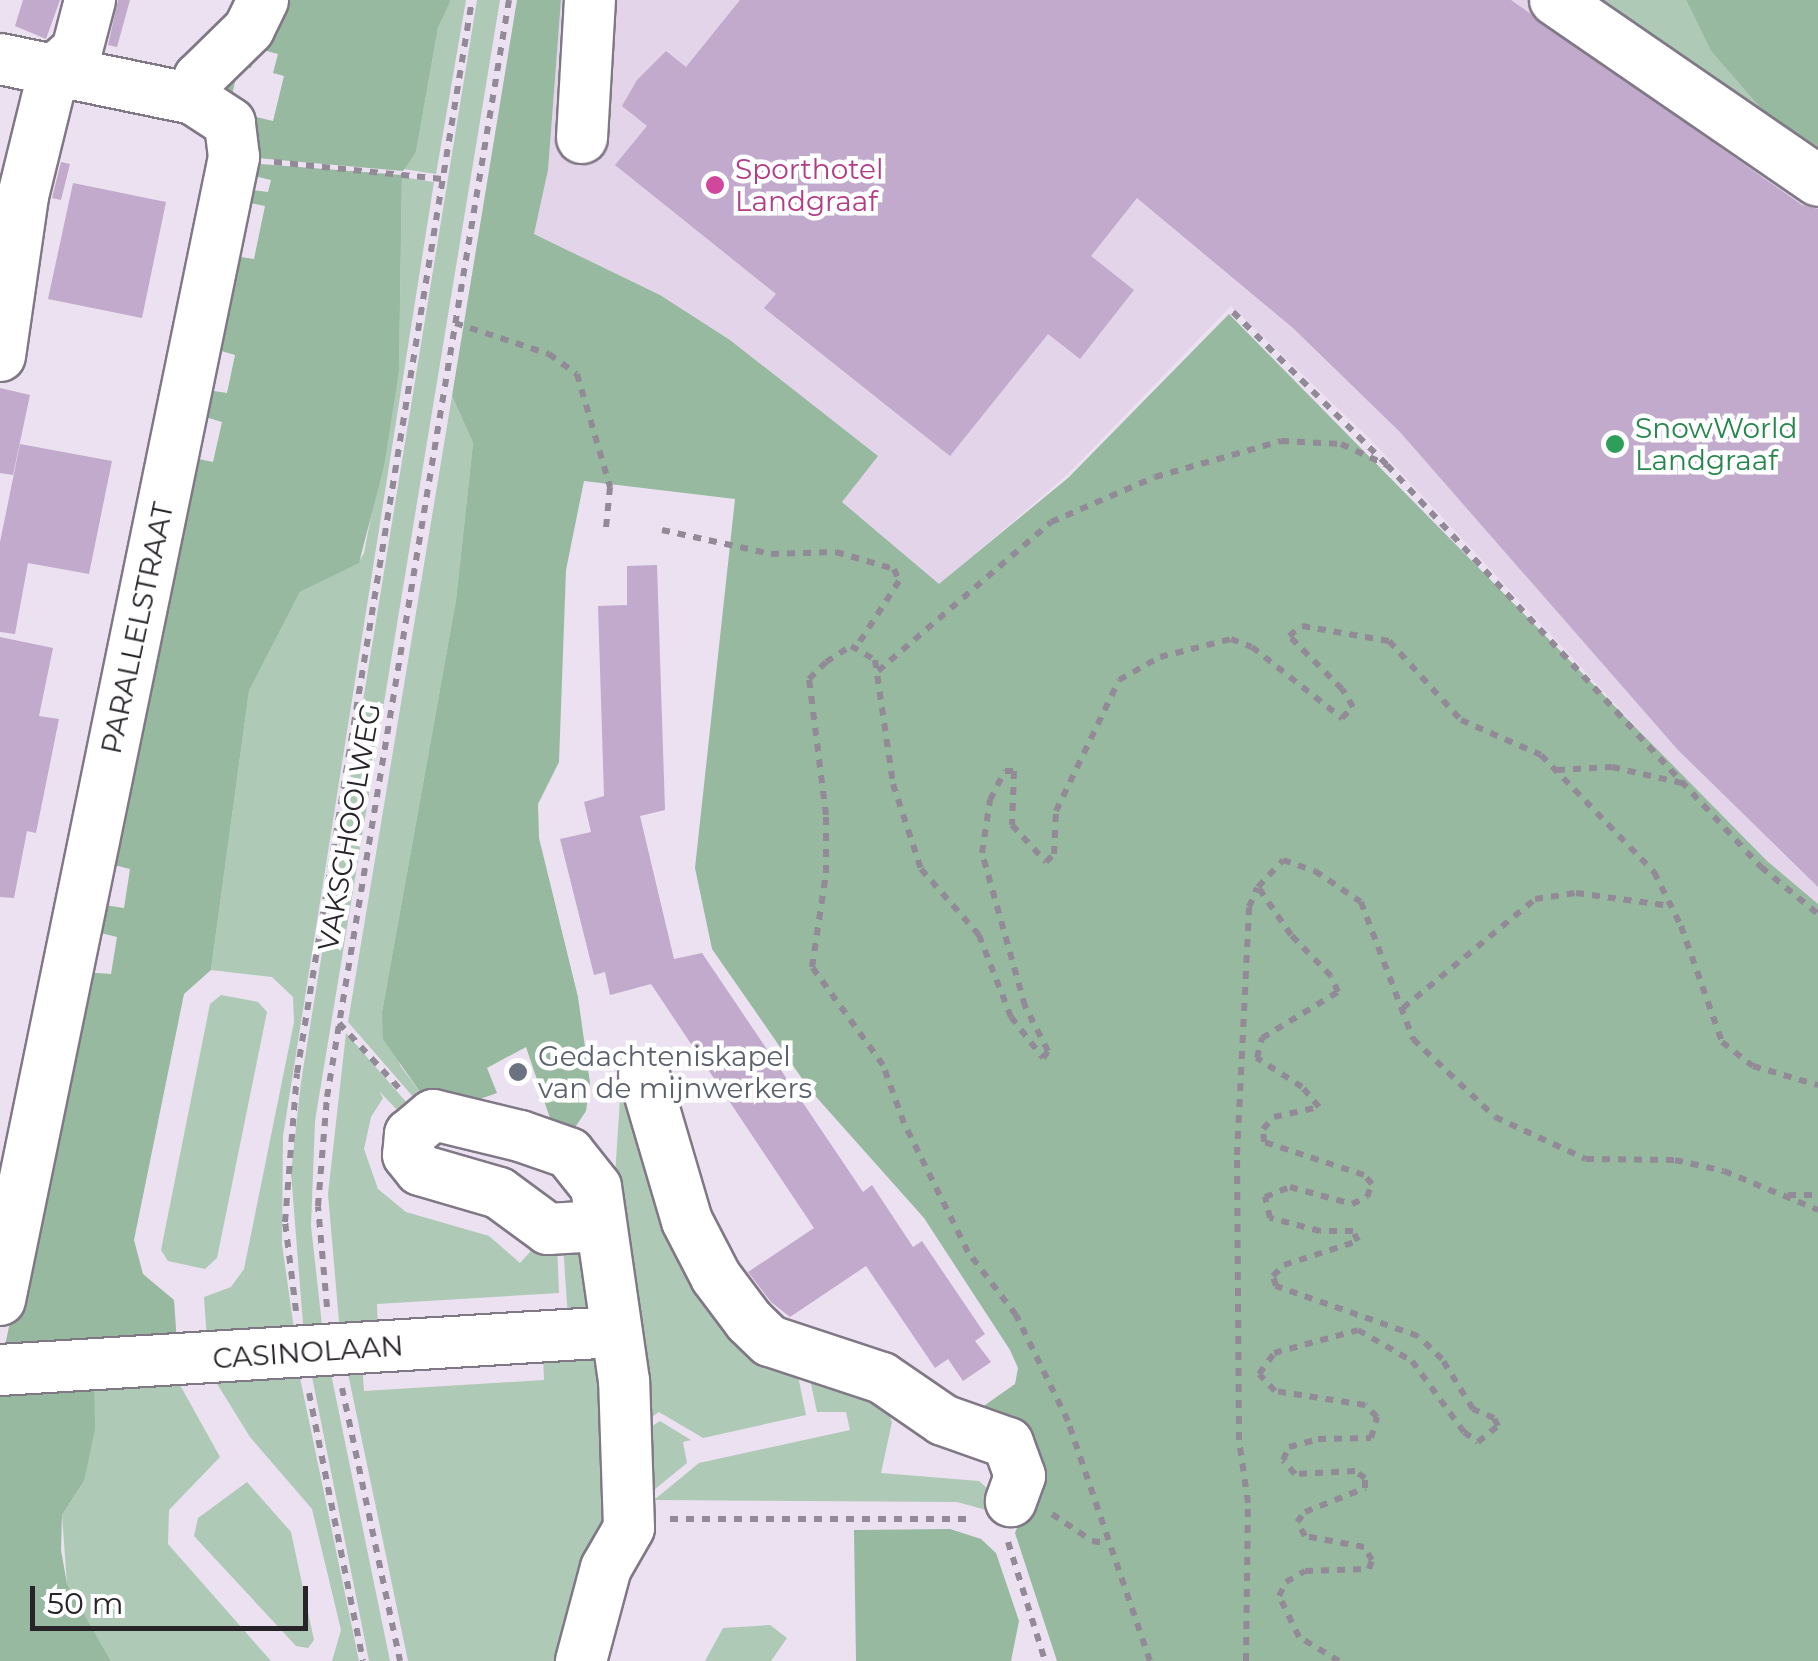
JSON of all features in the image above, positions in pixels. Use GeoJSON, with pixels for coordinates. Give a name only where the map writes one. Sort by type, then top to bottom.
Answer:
{"type":"FeatureCollection","features":[{"type":"Feature","properties":{"kind":"street"},"geometry":{"type":"LineString","coordinates":[[0,356],[24,196],[54,70],[77,50],[90,0]]}},
{"type":"Feature","properties":{"kind":"street"},"geometry":{"type":"LineString","coordinates":[[193,99],[200,78],[249,29],[263,0]]}},
{"type":"Feature","properties":{"kind":"street"},"geometry":{"type":"LineString","coordinates":[[582,138],[590,0]]}},
{"type":"Feature","properties":{"kind":"street"},"geometry":{"type":"LineString","coordinates":[[1556,0],[1818,180]]}},
{"type":"Feature","properties":{"kind":"street"},"geometry":{"type":"LineString","coordinates":[[0,58],[193,99],[230,124],[234,157]]}},
{"type":"Feature","properties":{"kind":"street","name":"PARALLELSTRAAT"},"geometry":{"type":"LineString","coordinates":[[0,1300],[13,1177],[234,157]]}},
{"type":"Feature","properties":{"kind":"street"},"geometry":{"type":"LineString","coordinates":[[644,1075],[687,1221],[716,1277],[749,1321],[770,1341],[882,1378],[944,1420],[1008,1443],[1020,1476],[996,1519]]}},
{"type":"Feature","properties":{"kind":"street"},"geometry":{"type":"LineString","coordinates":[[581,1661],[606,1568],[629,1528],[624,1381],[596,1187],[569,1153],[447,1118],[426,1118],[407,1145],[420,1170],[499,1193],[548,1229],[600,1226]]}},
{"type":"Feature","properties":{"kind":"street","name":"CASINOLAAN"},"geometry":{"type":"LineString","coordinates":[[0,1370],[317,1349],[553,1340],[615,1332]]}},
{"type":"Feature","properties":{"kind":"path","name":"VAKSCHOOLWEG"},"geometry":{"type":"LineString","coordinates":[[400,1661],[285,1222],[296,1072],[472,0]]}},
{"type":"Feature","properties":{"kind":"path","name":"VAKSCHOOLWEG"},"geometry":{"type":"LineString","coordinates":[[364,1661],[317,1349],[318,1206],[339,1023],[509,0]]}},
{"type":"Feature","properties":{"kind":"path"},"geometry":{"type":"LineString","coordinates":[[234,157],[442,179]]}},
{"type":"Feature","properties":{"kind":"path"},"geometry":{"type":"LineString","coordinates":[[1233,312],[1387,465],[1761,867],[1818,914]]}},
{"type":"Feature","properties":{"kind":"path"},"geometry":{"type":"LineString","coordinates":[[455,323],[549,354],[577,374],[610,487],[606,528]]}},
{"type":"Feature","properties":{"kind":"path"},"geometry":{"type":"LineString","coordinates":[[878,670],[1051,522],[1156,477],[1299,438],[1340,444],[1387,465]]}},
{"type":"Feature","properties":{"kind":"path"},"geometry":{"type":"LineString","coordinates":[[662,530],[771,554],[836,552],[894,570],[900,581],[856,647],[809,679],[826,815],[826,873],[812,968],[884,1065],[904,1123],[968,1252],[1016,1316],[1068,1421],[1106,1542],[1150,1661]]}},
{"type":"Feature","properties":{"kind":"path"},"geometry":{"type":"LineString","coordinates":[[856,647],[865,649],[878,670],[893,784],[921,868],[980,935],[1011,1017],[1043,1058],[1048,1052],[1025,1006],[982,853],[990,800],[1005,771],[1014,772],[1012,825],[1046,862],[1054,854],[1056,811],[1119,680],[1160,656],[1231,639],[1252,647],[1342,718],[1353,706],[1289,632],[1302,626],[1379,636],[1461,720],[1526,746],[1555,770],[1648,864],[1672,906],[1722,1042],[1753,1066],[1818,1086]]}},
{"type":"Feature","properties":{"kind":"path"},"geometry":{"type":"LineString","coordinates":[[1555,770],[1612,767],[1684,783]]}},
{"type":"Feature","properties":{"kind":"path"},"geometry":{"type":"LineString","coordinates":[[1246,1661],[1248,1503],[1239,1440],[1237,1154],[1248,907],[1258,887],[1283,860],[1315,870],[1361,902],[1413,1040],[1452,1079],[1534,1140],[1596,1162],[1676,1160],[1724,1170],[1818,1210]]}},
{"type":"Feature","properties":{"kind":"path"},"geometry":{"type":"LineString","coordinates":[[1258,887],[1290,935],[1332,976],[1338,992],[1262,1038],[1257,1058],[1302,1086],[1320,1107],[1274,1118],[1263,1129],[1264,1142],[1364,1175],[1372,1184],[1367,1197],[1352,1204],[1290,1188],[1265,1196],[1270,1218],[1320,1231],[1353,1231],[1358,1241],[1284,1265],[1273,1276],[1276,1286],[1418,1336],[1442,1358],[1473,1409],[1494,1418],[1498,1426],[1478,1442],[1464,1432],[1412,1361],[1358,1330],[1274,1353],[1259,1374],[1275,1391],[1365,1405],[1376,1418],[1371,1438],[1318,1440],[1289,1447],[1283,1460],[1295,1474],[1354,1472],[1365,1478],[1366,1488],[1305,1512],[1297,1522],[1305,1536],[1364,1547],[1372,1560],[1369,1569],[1305,1571],[1286,1582],[1279,1596],[1299,1638],[1339,1661]]}},
{"type":"Feature","properties":{"kind":"path"},"geometry":{"type":"LineString","coordinates":[[1403,1008],[1535,899],[1576,893],[1672,906]]}},
{"type":"Feature","properties":{"kind":"path"},"geometry":{"type":"LineString","coordinates":[[339,1023],[426,1118]]}},
{"type":"Feature","properties":{"kind":"path"},"geometry":{"type":"LineString","coordinates":[[1787,1195],[1818,1195]]}},
{"type":"Feature","properties":{"kind":"path"},"geometry":{"type":"LineString","coordinates":[[629,1528],[648,1514],[996,1519],[1035,1502],[1072,1531],[1106,1542]]}},
{"type":"Feature","properties":{"kind":"path"},"geometry":{"type":"LineString","coordinates":[[996,1519],[1016,1563],[1045,1661]]}},
{"type":"Feature","properties":{"kind":"shaded area","name":"SnowWorld Landgraaf"},"geometry":{"type":"Polygon","coordinates":[[[561,0],[1686,0],[1711,51],[1763,111],[1818,147],[1818,910],[1764,865],[1370,439],[1231,306],[1067,475],[939,585],[842,502],[877,456],[730,340],[660,295],[534,234],[548,170],[561,0]]]}},
{"type":"Feature","properties":{"kind":"green space"},"geometry":{"type":"Polygon","coordinates":[[[275,0],[451,0],[438,28],[416,152],[403,171],[247,157],[216,77],[257,49],[251,68],[239,65],[231,99],[249,103],[247,115],[273,121],[284,76],[273,73],[278,54],[267,51],[260,35],[275,0]]]}},
{"type":"Feature","properties":{"kind":"green space"},"geometry":{"type":"Polygon","coordinates":[[[451,0],[466,0],[436,174],[403,169],[416,152],[438,28],[451,0]]]}},
{"type":"Feature","properties":{"kind":"green space"},"geometry":{"type":"Polygon","coordinates":[[[477,0],[500,0],[315,1121],[311,1226],[323,1334],[304,1336],[291,1173],[301,1082],[477,0]]]}},
{"type":"Feature","properties":{"kind":"green space"},"geometry":{"type":"Polygon","coordinates":[[[517,0],[561,0],[548,170],[534,234],[660,295],[730,340],[878,456],[842,502],[939,584],[1068,478],[1229,314],[1767,861],[1818,904],[1818,1661],[1057,1661],[1015,1533],[1024,1510],[968,1417],[1015,1384],[1018,1368],[1010,1350],[924,1218],[810,1090],[712,949],[695,868],[735,499],[584,481],[566,570],[559,762],[538,804],[539,838],[578,997],[590,1083],[586,1111],[576,1126],[555,1133],[526,1047],[487,1068],[497,1093],[454,1108],[429,1105],[383,1039],[382,1012],[456,600],[473,443],[452,396],[517,0]]]}},
{"type":"Feature","properties":{"kind":"green space"},"geometry":{"type":"Polygon","coordinates":[[[1579,0],[1686,0],[1711,51],[1763,111],[1718,97],[1579,0]]]}},
{"type":"Feature","properties":{"kind":"green space"},"geometry":{"type":"Polygon","coordinates":[[[1686,0],[1818,0],[1818,147],[1763,111],[1711,51],[1686,0]]]}},
{"type":"Feature","properties":{"kind":"green space"},"geometry":{"type":"Polygon","coordinates":[[[246,163],[402,175],[399,371],[384,466],[359,563],[300,592],[249,691],[211,970],[184,994],[134,1240],[143,1274],[174,1300],[177,1343],[5,1346],[82,972],[111,974],[117,937],[93,931],[98,904],[124,908],[130,869],[106,863],[189,457],[213,462],[222,422],[199,415],[201,389],[227,393],[235,355],[211,348],[228,255],[254,259],[265,206],[250,203],[252,190],[268,192],[271,180],[245,174],[246,163]]]}},
{"type":"Feature","properties":{"kind":"green space"},"geometry":{"type":"Polygon","coordinates":[[[402,177],[434,182],[283,1136],[282,1244],[295,1336],[207,1341],[204,1297],[231,1287],[244,1269],[294,1022],[293,997],[272,977],[211,970],[249,691],[300,592],[358,563],[364,553],[399,371],[402,177]]]}},
{"type":"Feature","properties":{"kind":"green space"},"geometry":{"type":"Polygon","coordinates":[[[452,396],[473,443],[456,600],[382,1012],[400,1065],[429,1105],[422,1107],[348,1022],[452,396]]]}},
{"type":"Feature","properties":{"kind":"green space"},"geometry":{"type":"Polygon","coordinates":[[[221,995],[258,1002],[267,1012],[217,1258],[205,1269],[168,1261],[161,1250],[210,1004],[221,995]]]}},
{"type":"Feature","properties":{"kind":"green space"},"geometry":{"type":"Polygon","coordinates":[[[346,1033],[414,1111],[405,1118],[379,1091],[383,1098],[371,1117],[364,1149],[378,1189],[406,1212],[489,1236],[520,1263],[540,1241],[557,1244],[559,1293],[377,1304],[378,1331],[340,1333],[328,1194],[346,1033]]]}},
{"type":"Feature","properties":{"kind":"green space"},"geometry":{"type":"Polygon","coordinates":[[[621,1083],[671,1241],[884,1402],[892,1422],[881,1473],[979,1481],[999,1499],[990,1511],[957,1502],[654,1500],[699,1463],[850,1430],[846,1412],[817,1412],[809,1375],[798,1376],[806,1415],[703,1438],[659,1412],[641,1424],[614,1191],[621,1083]]]}},
{"type":"Feature","properties":{"kind":"green space"},"geometry":{"type":"Polygon","coordinates":[[[582,1243],[596,1302],[586,1315],[568,1318],[563,1244],[582,1243]]]}},
{"type":"Feature","properties":{"kind":"green space"},"geometry":{"type":"Polygon","coordinates":[[[543,1354],[597,1357],[608,1505],[567,1661],[408,1661],[346,1364],[362,1363],[364,1391],[544,1380],[543,1354]]]}},
{"type":"Feature","properties":{"kind":"green space"},"geometry":{"type":"Polygon","coordinates":[[[310,1367],[330,1369],[390,1661],[369,1661],[310,1367]]]}},
{"type":"Feature","properties":{"kind":"green space"},"geometry":{"type":"Polygon","coordinates":[[[298,1368],[359,1661],[332,1661],[341,1630],[312,1509],[250,1437],[211,1374],[298,1368]]]}},
{"type":"Feature","properties":{"kind":"green space"},"geometry":{"type":"Polygon","coordinates":[[[175,1376],[220,1457],[169,1510],[168,1544],[271,1661],[111,1661],[67,1584],[62,1515],[84,1481],[94,1380],[175,1376]]]}},
{"type":"Feature","properties":{"kind":"green space"},"geometry":{"type":"Polygon","coordinates":[[[94,1380],[95,1429],[84,1481],[62,1515],[61,1550],[67,1584],[111,1661],[0,1661],[0,1387],[94,1380]]]}},
{"type":"Feature","properties":{"kind":"green space"},"geometry":{"type":"Polygon","coordinates":[[[660,1421],[691,1440],[683,1442],[687,1463],[649,1494],[641,1433],[660,1421]]]}},
{"type":"Feature","properties":{"kind":"green space"},"geometry":{"type":"Polygon","coordinates":[[[247,1482],[291,1532],[314,1640],[308,1648],[296,1646],[194,1536],[198,1518],[247,1482]]]}},
{"type":"Feature","properties":{"kind":"green space"},"geometry":{"type":"Polygon","coordinates":[[[950,1529],[981,1539],[996,1553],[1019,1621],[1011,1661],[856,1661],[854,1530],[950,1529]]]}},
{"type":"Feature","properties":{"kind":"green space"},"geometry":{"type":"Polygon","coordinates":[[[770,1625],[787,1638],[771,1661],[705,1661],[723,1628],[770,1625]]]}},
{"type":"Feature","properties":{"kind":"building"},"geometry":{"type":"Polygon","coordinates":[[[23,0],[60,0],[46,39],[15,26],[23,0]]]}},
{"type":"Feature","properties":{"kind":"building"},"geometry":{"type":"Polygon","coordinates":[[[118,0],[130,0],[117,47],[108,45],[118,0]]]}},
{"type":"Feature","properties":{"kind":"building","name":"SnowWorld Landgraaf"},"geometry":{"type":"Polygon","coordinates":[[[740,0],[1511,0],[1802,205],[1818,209],[1818,887],[1678,750],[1400,432],[1293,328],[1137,198],[1091,256],[1134,290],[1080,359],[1048,334],[950,456],[764,308],[776,294],[615,165],[647,126],[622,106],[637,80],[666,51],[686,67],[740,0]]]}},
{"type":"Feature","properties":{"kind":"building"},"geometry":{"type":"Polygon","coordinates":[[[61,162],[70,164],[61,200],[52,198],[61,162]]]}},
{"type":"Feature","properties":{"kind":"building"},"geometry":{"type":"Polygon","coordinates":[[[73,183],[166,202],[142,318],[48,299],[73,183]]]}},
{"type":"Feature","properties":{"kind":"building"},"geometry":{"type":"Polygon","coordinates":[[[0,388],[30,395],[13,475],[0,473],[0,388]]]}},
{"type":"Feature","properties":{"kind":"building"},"geometry":{"type":"Polygon","coordinates":[[[20,444],[112,461],[89,574],[28,563],[15,634],[0,632],[0,542],[20,444]]]}},
{"type":"Feature","properties":{"kind":"building"},"geometry":{"type":"Polygon","coordinates":[[[657,565],[665,810],[640,816],[674,959],[702,953],[863,1192],[872,1185],[913,1247],[922,1241],[985,1334],[975,1341],[991,1362],[963,1381],[948,1359],[935,1368],[866,1266],[790,1317],[771,1302],[748,1272],[814,1228],[651,984],[610,995],[605,972],[594,975],[560,839],[591,832],[584,802],[604,796],[598,606],[627,605],[627,566],[657,565]]]}},
{"type":"Feature","properties":{"kind":"building"},"geometry":{"type":"Polygon","coordinates":[[[0,637],[53,648],[39,716],[59,719],[36,833],[27,831],[14,898],[0,897],[0,637]]]}},
{"type":"Feature","properties":{"kind":"place","name":"Sporthotel Landgraaf"},"geometry":{"type":"Point","coordinates":[715,185]}},
{"type":"Feature","properties":{"kind":"place","name":"SnowWorld Landgraaf"},"geometry":{"type":"Point","coordinates":[1615,444]}},
{"type":"Feature","properties":{"kind":"place","name":"Gedachteniskapel van de mijnwerkers"},"geometry":{"type":"Point","coordinates":[518,1072]}}]}
